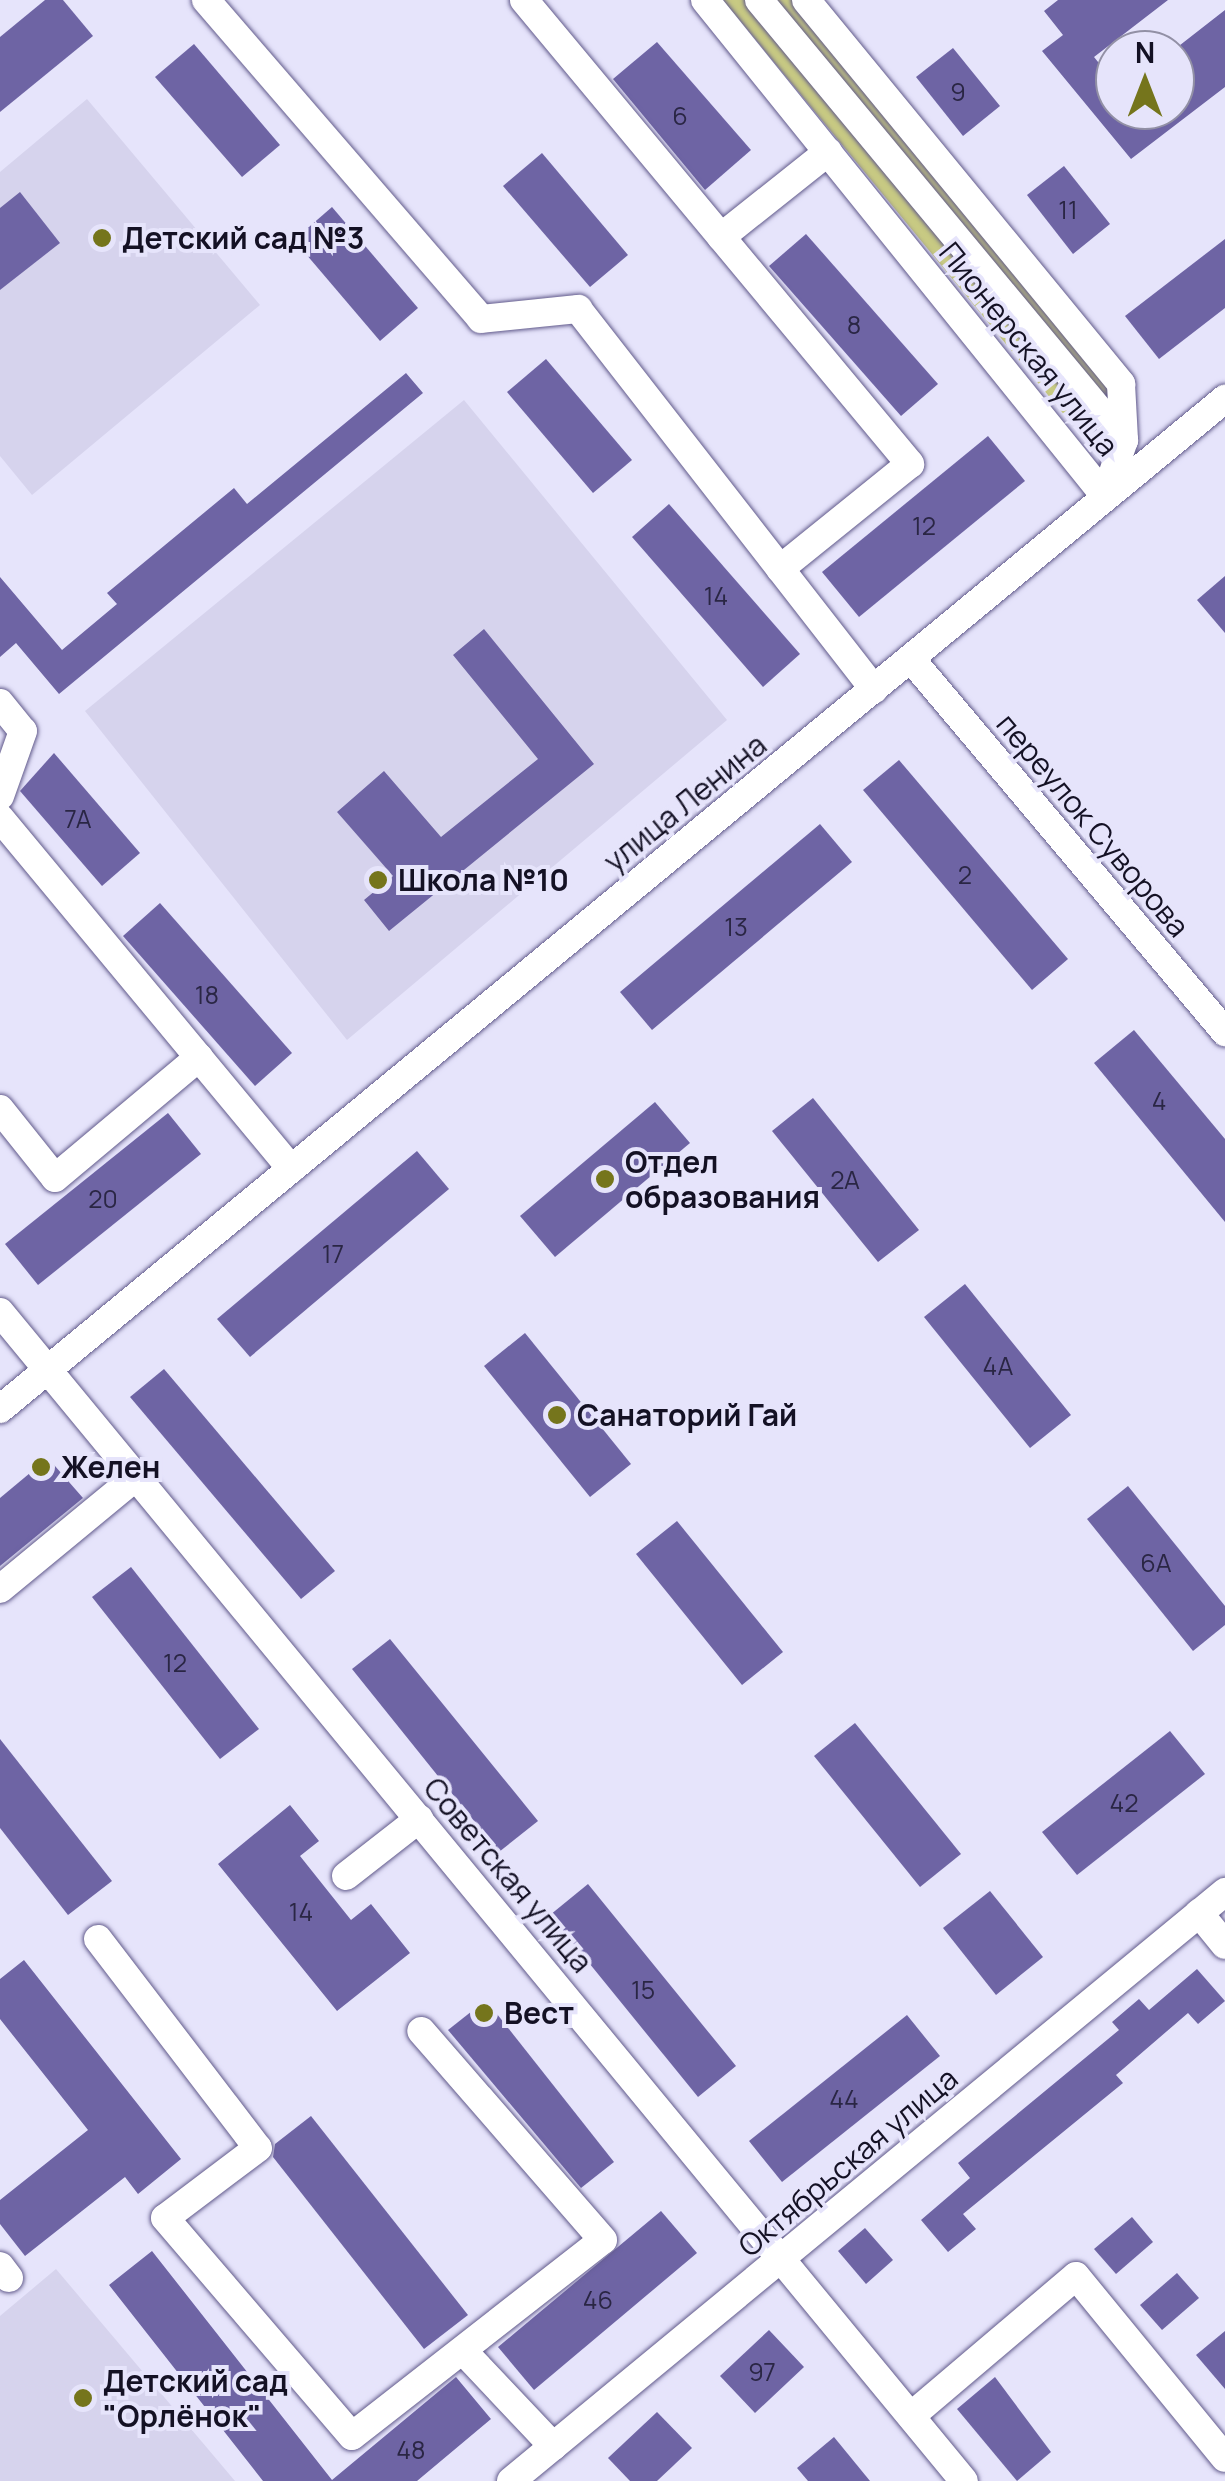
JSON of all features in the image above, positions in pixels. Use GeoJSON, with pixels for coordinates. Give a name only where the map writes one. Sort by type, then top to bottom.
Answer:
{"type":"FeatureCollection","features":[{"type":"Feature","properties":{"kind":"street"},"geometry":{"type":"LineString","coordinates":[[206,0],[481,319],[578,309],[874,690]]}},
{"type":"Feature","properties":{"kind":"street"},"geometry":{"type":"LineString","coordinates":[[524,0],[910,464],[780,569]]}},
{"type":"Feature","properties":{"kind":"street","name":"Пионерская улица"},"geometry":{"type":"LineString","coordinates":[[704,0],[1106,496]]}},
{"type":"Feature","properties":{"kind":"street"},"geometry":{"type":"LineString","coordinates":[[758,0],[1124,440]]}},
{"type":"Feature","properties":{"kind":"street","name":"Пионерская улица"},"geometry":{"type":"LineString","coordinates":[[806,0],[1121,384],[1124,440],[1106,496]]}},
{"type":"Feature","properties":{"kind":"street"},"geometry":{"type":"LineString","coordinates":[[721,237],[828,152]]}},
{"type":"Feature","properties":{"kind":"street","name":"улица Ленина"},"geometry":{"type":"LineString","coordinates":[[0,1409],[1225,400]]}},
{"type":"Feature","properties":{"kind":"street","name":"переулок Суворова"},"geometry":{"type":"LineString","coordinates":[[911,659],[1225,1032]]}},
{"type":"Feature","properties":{"kind":"street"},"geometry":{"type":"LineString","coordinates":[[0,703],[23,731],[0,796]]}},
{"type":"Feature","properties":{"kind":"street"},"geometry":{"type":"LineString","coordinates":[[0,818],[291,1169]]}},
{"type":"Feature","properties":{"kind":"street"},"geometry":{"type":"LineString","coordinates":[[0,1109],[55,1178],[198,1057]]}},
{"type":"Feature","properties":{"kind":"street","name":"Советская улица"},"geometry":{"type":"LineString","coordinates":[[0,1312],[964,2481]]}},
{"type":"Feature","properties":{"kind":"street"},"geometry":{"type":"LineString","coordinates":[[0,1590],[136,1477]]}},
{"type":"Feature","properties":{"kind":"street"},"geometry":{"type":"LineString","coordinates":[[346,1876],[419,1819]]}},
{"type":"Feature","properties":{"kind":"street","name":"Октябрьская улица"},"geometry":{"type":"LineString","coordinates":[[511,2481],[1225,1892]]}},
{"type":"Feature","properties":{"kind":"street"},"geometry":{"type":"LineString","coordinates":[[1199,1914],[1225,1945]]}},
{"type":"Feature","properties":{"kind":"street"},"geometry":{"type":"LineString","coordinates":[[98,1939],[258,2148],[165,2218],[352,2436],[466,2354],[603,2240],[421,2032]]}},
{"type":"Feature","properties":{"kind":"street"},"geometry":{"type":"LineString","coordinates":[[911,2416],[1076,2276],[1225,2458]]}},
{"type":"Feature","properties":{"kind":"street"},"geometry":{"type":"LineString","coordinates":[[466,2354],[554,2446]]}},
{"type":"Feature","properties":{"kind":"shaded area","name":"Детский сад №3"},"geometry":{"type":"Polygon","coordinates":[[[87,99],[260,305],[32,495],[0,456],[0,172],[87,99]]]}},
{"type":"Feature","properties":{"kind":"shaded area","name":"Школа №10"},"geometry":{"type":"Polygon","coordinates":[[[464,400],[727,720],[347,1040],[85,711],[464,400]]]}},
{"type":"Feature","properties":{"kind":"shaded area","name":"Детский сад \"Орлёнок\""},"geometry":{"type":"Polygon","coordinates":[[[56,2269],[235,2481],[0,2481],[0,2316],[56,2269]]]}},
{"type":"Feature","properties":{"kind":"green space"},"geometry":{"type":"Polygon","coordinates":[[[723,0],[796,0],[1111,380],[1107,422],[1082,428],[1066,417],[723,0]]]}},
{"type":"Feature","properties":{"kind":"building"},"geometry":{"type":"Polygon","coordinates":[[[45,0],[63,0],[93,36],[0,112],[0,37],[45,0]]]}},
{"type":"Feature","properties":{"kind":"building"},"geometry":{"type":"Polygon","coordinates":[[[1058,0],[1168,0],[1129,30],[1095,30],[1095,115],[1042,51],[1063,35],[1044,11],[1058,0]]]}},
{"type":"Feature","properties":{"kind":"building"},"geometry":{"type":"Polygon","coordinates":[[[1225,10],[1225,87],[1195,110],[1195,33],[1225,10]]]}},
{"type":"Feature","properties":{"kind":"building"},"geometry":{"type":"Polygon","coordinates":[[[657,42],[751,150],[705,190],[613,79],[657,42]]]}},
{"type":"Feature","properties":{"kind":"building"},"geometry":{"type":"Polygon","coordinates":[[[194,44],[280,145],[242,177],[155,77],[194,44]]]}},
{"type":"Feature","properties":{"kind":"building"},"geometry":{"type":"Polygon","coordinates":[[[953,48],[1000,106],[963,136],[916,77],[953,48]]]}},
{"type":"Feature","properties":{"kind":"building"},"geometry":{"type":"Polygon","coordinates":[[[1107,130],[1169,130],[1131,159],[1107,130]]]}},
{"type":"Feature","properties":{"kind":"building"},"geometry":{"type":"Polygon","coordinates":[[[542,153],[628,255],[590,287],[503,186],[542,153]]]}},
{"type":"Feature","properties":{"kind":"building"},"geometry":{"type":"Polygon","coordinates":[[[1064,166],[1110,224],[1073,254],[1027,195],[1064,166]]]}},
{"type":"Feature","properties":{"kind":"building"},"geometry":{"type":"Polygon","coordinates":[[[20,192],[60,243],[0,290],[0,208],[20,192]]]}},
{"type":"Feature","properties":{"kind":"building"},"geometry":{"type":"Polygon","coordinates":[[[332,207],[418,308],[380,341],[294,240],[332,207]]]}},
{"type":"Feature","properties":{"kind":"building"},"geometry":{"type":"Polygon","coordinates":[[[806,234],[938,384],[901,416],[769,266],[806,234]]]}},
{"type":"Feature","properties":{"kind":"building"},"geometry":{"type":"Polygon","coordinates":[[[1225,239],[1225,308],[1159,359],[1125,316],[1225,239]]]}},
{"type":"Feature","properties":{"kind":"building"},"geometry":{"type":"Polygon","coordinates":[[[546,359],[632,460],[593,493],[507,392],[546,359]]]}},
{"type":"Feature","properties":{"kind":"building"},"geometry":{"type":"Polygon","coordinates":[[[406,373],[423,393],[59,694],[16,643],[0,657],[0,577],[62,650],[117,604],[107,593],[234,488],[247,504],[406,373]]]}},
{"type":"Feature","properties":{"kind":"building"},"geometry":{"type":"Polygon","coordinates":[[[988,436],[1025,481],[859,617],[822,572],[988,436]]]}},
{"type":"Feature","properties":{"kind":"building"},"geometry":{"type":"Polygon","coordinates":[[[669,504],[800,654],[763,687],[632,537],[669,504]]]}},
{"type":"Feature","properties":{"kind":"building"},"geometry":{"type":"Polygon","coordinates":[[[1225,576],[1225,633],[1197,600],[1225,576]]]}},
{"type":"Feature","properties":{"kind":"building"},"geometry":{"type":"Polygon","coordinates":[[[484,629],[594,764],[389,931],[364,900],[393,876],[337,812],[384,771],[441,837],[538,759],[453,655],[484,629]]]}},
{"type":"Feature","properties":{"kind":"building"},"geometry":{"type":"Polygon","coordinates":[[[54,753],[140,853],[102,886],[20,791],[54,753]]]}},
{"type":"Feature","properties":{"kind":"building"},"geometry":{"type":"Polygon","coordinates":[[[899,760],[1068,959],[1032,990],[863,790],[899,760]]]}},
{"type":"Feature","properties":{"kind":"building"},"geometry":{"type":"Polygon","coordinates":[[[820,824],[852,862],[652,1030],[620,992],[820,824]]]}},
{"type":"Feature","properties":{"kind":"building"},"geometry":{"type":"Polygon","coordinates":[[[160,903],[292,1053],[255,1086],[123,936],[160,903]]]}},
{"type":"Feature","properties":{"kind":"building"},"geometry":{"type":"Polygon","coordinates":[[[1134,1030],[1225,1139],[1225,1222],[1094,1063],[1134,1030]]]}},
{"type":"Feature","properties":{"kind":"building"},"geometry":{"type":"Polygon","coordinates":[[[813,1098],[919,1230],[878,1262],[772,1131],[813,1098]]]}},
{"type":"Feature","properties":{"kind":"building","name":"Отдел образования"},"geometry":{"type":"Polygon","coordinates":[[[655,1102],[690,1143],[555,1257],[520,1216],[655,1102]]]}},
{"type":"Feature","properties":{"kind":"building"},"geometry":{"type":"Polygon","coordinates":[[[168,1113],[201,1154],[38,1285],[5,1244],[168,1113]]]}},
{"type":"Feature","properties":{"kind":"building"},"geometry":{"type":"Polygon","coordinates":[[[417,1151],[449,1189],[250,1357],[217,1319],[417,1151]]]}},
{"type":"Feature","properties":{"kind":"building"},"geometry":{"type":"Polygon","coordinates":[[[965,1284],[1071,1415],[1030,1448],[924,1317],[965,1284]]]}},
{"type":"Feature","properties":{"kind":"building","name":"Санаторий Гай"},"geometry":{"type":"Polygon","coordinates":[[[525,1333],[631,1464],[590,1497],[484,1366],[525,1333]]]}},
{"type":"Feature","properties":{"kind":"building"},"geometry":{"type":"Polygon","coordinates":[[[164,1369],[335,1571],[301,1599],[130,1397],[164,1369]]]}},
{"type":"Feature","properties":{"kind":"building"},"geometry":{"type":"Polygon","coordinates":[[[48,1458],[83,1498],[0,1566],[0,1498],[48,1458]]]}},
{"type":"Feature","properties":{"kind":"building"},"geometry":{"type":"Polygon","coordinates":[[[1128,1486],[1225,1606],[1225,1625],[1193,1651],[1087,1519],[1128,1486]]]}},
{"type":"Feature","properties":{"kind":"building"},"geometry":{"type":"Polygon","coordinates":[[[677,1521],[783,1652],[742,1685],[636,1554],[677,1521]]]}},
{"type":"Feature","properties":{"kind":"building"},"geometry":{"type":"Polygon","coordinates":[[[131,1567],[259,1729],[220,1759],[92,1597],[131,1567]]]}},
{"type":"Feature","properties":{"kind":"building"},"geometry":{"type":"Polygon","coordinates":[[[390,1639],[538,1821],[499,1852],[352,1669],[390,1639]]]}},
{"type":"Feature","properties":{"kind":"building"},"geometry":{"type":"Polygon","coordinates":[[[855,1723],[961,1854],[920,1887],[814,1756],[855,1723]]]}},
{"type":"Feature","properties":{"kind":"building"},"geometry":{"type":"Polygon","coordinates":[[[1170,1731],[1205,1774],[1077,1875],[1042,1832],[1170,1731]]]}},
{"type":"Feature","properties":{"kind":"building"},"geometry":{"type":"Polygon","coordinates":[[[0,1739],[112,1881],[68,1915],[0,1828],[0,1739]]]}},
{"type":"Feature","properties":{"kind":"building"},"geometry":{"type":"Polygon","coordinates":[[[290,1805],[319,1841],[300,1856],[351,1920],[371,1904],[410,1953],[337,2011],[218,1864],[290,1805]]]}},
{"type":"Feature","properties":{"kind":"building"},"geometry":{"type":"Polygon","coordinates":[[[588,1884],[736,2066],[698,2097],[550,1915],[588,1884]]]}},
{"type":"Feature","properties":{"kind":"building"},"geometry":{"type":"Polygon","coordinates":[[[990,1891],[1043,1957],[996,1995],[943,1928],[990,1891]]]}},
{"type":"Feature","properties":{"kind":"building"},"geometry":{"type":"Polygon","coordinates":[[[24,1960],[181,2159],[138,2194],[125,2177],[25,2256],[0,2224],[0,2200],[88,2130],[0,2019],[0,1979],[24,1960]]]}},
{"type":"Feature","properties":{"kind":"building"},"geometry":{"type":"Polygon","coordinates":[[[1197,1969],[1225,2001],[1198,2024],[1188,2013],[1116,2075],[1123,2083],[963,2214],[976,2229],[948,2252],[921,2220],[970,2178],[958,2163],[1119,2030],[1112,2022],[1139,1999],[1149,2010],[1197,1969]]]}},
{"type":"Feature","properties":{"kind":"building"},"geometry":{"type":"Polygon","coordinates":[[[486,2000],[614,2162],[581,2188],[448,2030],[486,2000]]]}},
{"type":"Feature","properties":{"kind":"building"},"geometry":{"type":"Polygon","coordinates":[[[907,2015],[940,2056],[782,2182],[749,2141],[907,2015]]]}},
{"type":"Feature","properties":{"kind":"building"},"geometry":{"type":"Polygon","coordinates":[[[311,2116],[468,2315],[424,2349],[273,2157],[275,2144],[311,2116]]]}},
{"type":"Feature","properties":{"kind":"building"},"geometry":{"type":"Polygon","coordinates":[[[661,2211],[697,2253],[534,2390],[498,2347],[661,2211]]]}},
{"type":"Feature","properties":{"kind":"building"},"geometry":{"type":"Polygon","coordinates":[[[1132,2217],[1153,2242],[1116,2274],[1094,2249],[1132,2217]]]}},
{"type":"Feature","properties":{"kind":"building"},"geometry":{"type":"Polygon","coordinates":[[[865,2228],[893,2260],[866,2284],[838,2251],[865,2228]]]}},
{"type":"Feature","properties":{"kind":"building"},"geometry":{"type":"Polygon","coordinates":[[[152,2251],[332,2480],[456,2377],[491,2419],[417,2481],[263,2481],[109,2285],[152,2251]]]}},
{"type":"Feature","properties":{"kind":"building"},"geometry":{"type":"Polygon","coordinates":[[[1177,2273],[1199,2298],[1162,2330],[1140,2305],[1177,2273]]]}},
{"type":"Feature","properties":{"kind":"building"},"geometry":{"type":"Polygon","coordinates":[[[769,2330],[804,2367],[755,2413],[720,2376],[769,2330]]]}},
{"type":"Feature","properties":{"kind":"building"},"geometry":{"type":"Polygon","coordinates":[[[1225,2331],[1225,2389],[1196,2355],[1225,2331]]]}},
{"type":"Feature","properties":{"kind":"building"},"geometry":{"type":"Polygon","coordinates":[[[995,2377],[1051,2452],[1017,2481],[957,2409],[995,2377]]]}},
{"type":"Feature","properties":{"kind":"building"},"geometry":{"type":"Polygon","coordinates":[[[657,2412],[692,2448],[657,2481],[630,2481],[608,2458],[657,2412]]]}},
{"type":"Feature","properties":{"kind":"building"},"geometry":{"type":"Polygon","coordinates":[[[834,2437],[870,2481],[808,2481],[797,2468],[834,2437]]]}},
{"type":"Feature","properties":{"kind":"place","name":"Детский сад №3"},"geometry":{"type":"Point","coordinates":[102,238]}},
{"type":"Feature","properties":{"kind":"place","name":"Школа №10"},"geometry":{"type":"Point","coordinates":[378,880]}},
{"type":"Feature","properties":{"kind":"place","name":"Отдел образования"},"geometry":{"type":"Point","coordinates":[605,1179]}},
{"type":"Feature","properties":{"kind":"place","name":"Санаторий Гай"},"geometry":{"type":"Point","coordinates":[557,1415]}},
{"type":"Feature","properties":{"kind":"place","name":"Желен"},"geometry":{"type":"Point","coordinates":[41,1467]}},
{"type":"Feature","properties":{"kind":"place","name":"Вест"},"geometry":{"type":"Point","coordinates":[484,2013]}},
{"type":"Feature","properties":{"kind":"place","name":"Детский сад \"Орлёнок\""},"geometry":{"type":"Point","coordinates":[83,2398]}}]}
